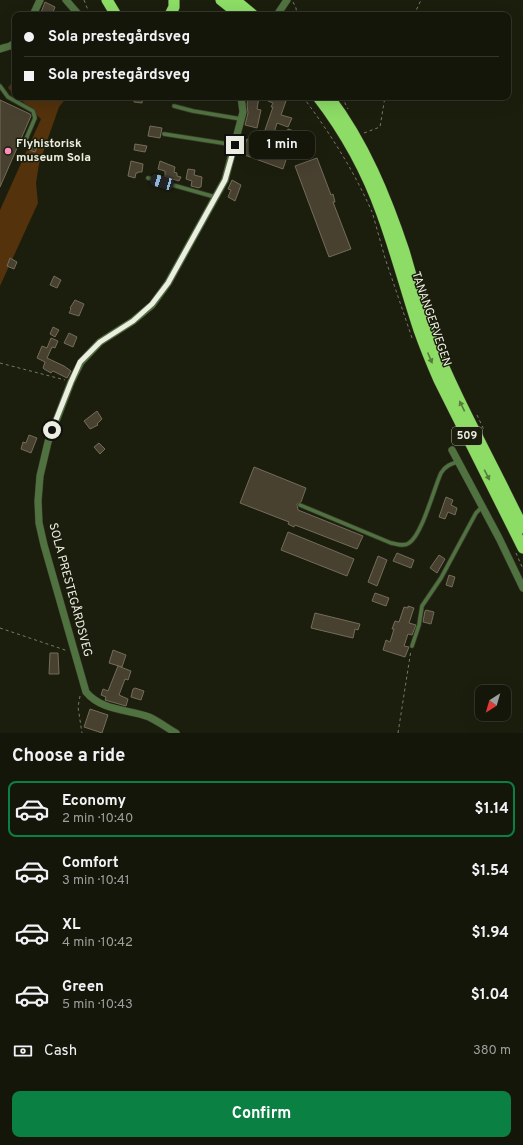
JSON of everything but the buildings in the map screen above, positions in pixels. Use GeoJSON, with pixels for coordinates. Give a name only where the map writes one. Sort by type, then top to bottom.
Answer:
{"type":"FeatureCollection","features":[{"type":"Feature","properties":{"kind":"highway"},"geometry":{"type":"LineString","coordinates":[[100,0],[102,8],[105,12]]}},
{"type":"Feature","properties":{"kind":"highway"},"geometry":{"type":"LineString","coordinates":[[106,0],[114,12]]}},
{"type":"Feature","properties":{"kind":"highway"},"geometry":{"type":"LineString","coordinates":[[172,12],[174,7],[174,0]]}},
{"type":"Feature","properties":{"kind":"highway"},"geometry":{"type":"LineString","coordinates":[[221,0],[236,12]]}},
{"type":"Feature","properties":{"kind":"highway"},"geometry":{"type":"LineString","coordinates":[[235,0],[249,12]]}},
{"type":"Feature","properties":{"kind":"highway"},"geometry":{"type":"LineString","coordinates":[[245,0],[259,12]]}},
{"type":"Feature","properties":{"kind":"highway","name":"TANANGERVEGEN"},"geometry":{"type":"LineString","coordinates":[[320,100],[327,109],[354,152],[368,180],[382,213],[428,354],[439,380],[523,548]]}},
{"type":"Feature","properties":{"kind":"highway","name":"TANANGERVEGEN"},"geometry":{"type":"LineString","coordinates":[[331,100],[362,148],[376,177],[390,210],[427,327],[447,377],[523,528]]}},
{"type":"Feature","properties":{"kind":"street"},"geometry":{"type":"LineString","coordinates":[[34,12],[40,0]]}},
{"type":"Feature","properties":{"kind":"street"},"geometry":{"type":"LineString","coordinates":[[66,0],[76,12]]}},
{"type":"Feature","properties":{"kind":"street"},"geometry":{"type":"LineString","coordinates":[[279,12],[286,2]]}},
{"type":"Feature","properties":{"kind":"street"},"geometry":{"type":"LineString","coordinates":[[0,49],[12,45]]}},
{"type":"Feature","properties":{"kind":"street","name":"SOLA PRESTEGÅRDSVEG"},"geometry":{"type":"LineString","coordinates":[[176,733],[150,718],[103,705],[86,692],[39,523],[38,501],[40,476],[48,442],[80,362],[100,342],[133,321],[152,304],[168,283],[216,197],[225,180],[242,119],[242,100]]}},
{"type":"Feature","properties":{"kind":"street"},"geometry":{"type":"LineString","coordinates":[[452,450],[457,462],[499,538],[523,588]]}},
{"type":"Feature","properties":{"kind":"lane"},"geometry":{"type":"LineString","coordinates":[[0,86],[8,97],[12,99]]}},
{"type":"Feature","properties":{"kind":"lane"},"geometry":{"type":"LineString","coordinates":[[13,100],[33,111],[35,118],[26,139]]}},
{"type":"Feature","properties":{"kind":"lane"},"geometry":{"type":"LineString","coordinates":[[174,106],[192,111],[242,119]]}},
{"type":"Feature","properties":{"kind":"lane"},"geometry":{"type":"LineString","coordinates":[[164,134],[235,145]]}},
{"type":"Feature","properties":{"kind":"lane"},"geometry":{"type":"LineString","coordinates":[[148,178],[216,197]]}},
{"type":"Feature","properties":{"kind":"lane"},"geometry":{"type":"LineString","coordinates":[[300,505],[391,544],[404,545],[410,543],[418,531],[441,473],[449,465],[457,462]]}},
{"type":"Feature","properties":{"kind":"lane"},"geometry":{"type":"LineString","coordinates":[[412,646],[422,606],[441,578],[476,513],[482,507]]}},
{"type":"Feature","properties":{"kind":"path"},"geometry":{"type":"LineString","coordinates":[[84,0],[89,12]]}},
{"type":"Feature","properties":{"kind":"path"},"geometry":{"type":"LineString","coordinates":[[292,0],[297,12]]}},
{"type":"Feature","properties":{"kind":"path"},"geometry":{"type":"LineString","coordinates":[[415,12],[421,0]]}},
{"type":"Feature","properties":{"kind":"path"},"geometry":{"type":"LineString","coordinates":[[344,100],[349,109]]}},
{"type":"Feature","properties":{"kind":"path"},"geometry":{"type":"LineString","coordinates":[[364,134],[380,127],[384,100]]}},
{"type":"Feature","properties":{"kind":"path"},"geometry":{"type":"LineString","coordinates":[[424,286],[443,341]]}},
{"type":"Feature","properties":{"kind":"path"},"geometry":{"type":"LineString","coordinates":[[0,363],[71,382]]}},
{"type":"Feature","properties":{"kind":"path"},"geometry":{"type":"LineString","coordinates":[[477,415],[484,430]]}},
{"type":"Feature","properties":{"kind":"path"},"geometry":{"type":"LineString","coordinates":[[0,628],[61,650],[75,652]]}},
{"type":"Feature","properties":{"kind":"path"},"geometry":{"type":"LineString","coordinates":[[398,733],[412,646]]}},
{"type":"Feature","properties":{"kind":"path"},"geometry":{"type":"LineString","coordinates":[[82,733],[78,706],[84,686]]}},
{"type":"Feature","properties":{"kind":"shaded area"},"geometry":{"type":"Polygon","coordinates":[[[12,82],[12,92],[8,88],[12,82]]]}},
{"type":"Feature","properties":{"kind":"shaded area"},"geometry":{"type":"Polygon","coordinates":[[[21,100],[65,100],[59,107],[39,164],[36,183],[38,203],[0,286],[0,210],[41,119],[21,100]]]}},
{"type":"Feature","properties":{"kind":"place","name":"Flyhistorisk museum Sola"},"geometry":{"type":"Point","coordinates":[8,151]}},
{"type":"Feature","properties":{"kind":"route"},"geometry":{"type":"LineString","coordinates":[[52,430],[65,395],[80,362],[100,342],[133,321],[152,304],[168,283],[225,180],[235,145]]}}]}
